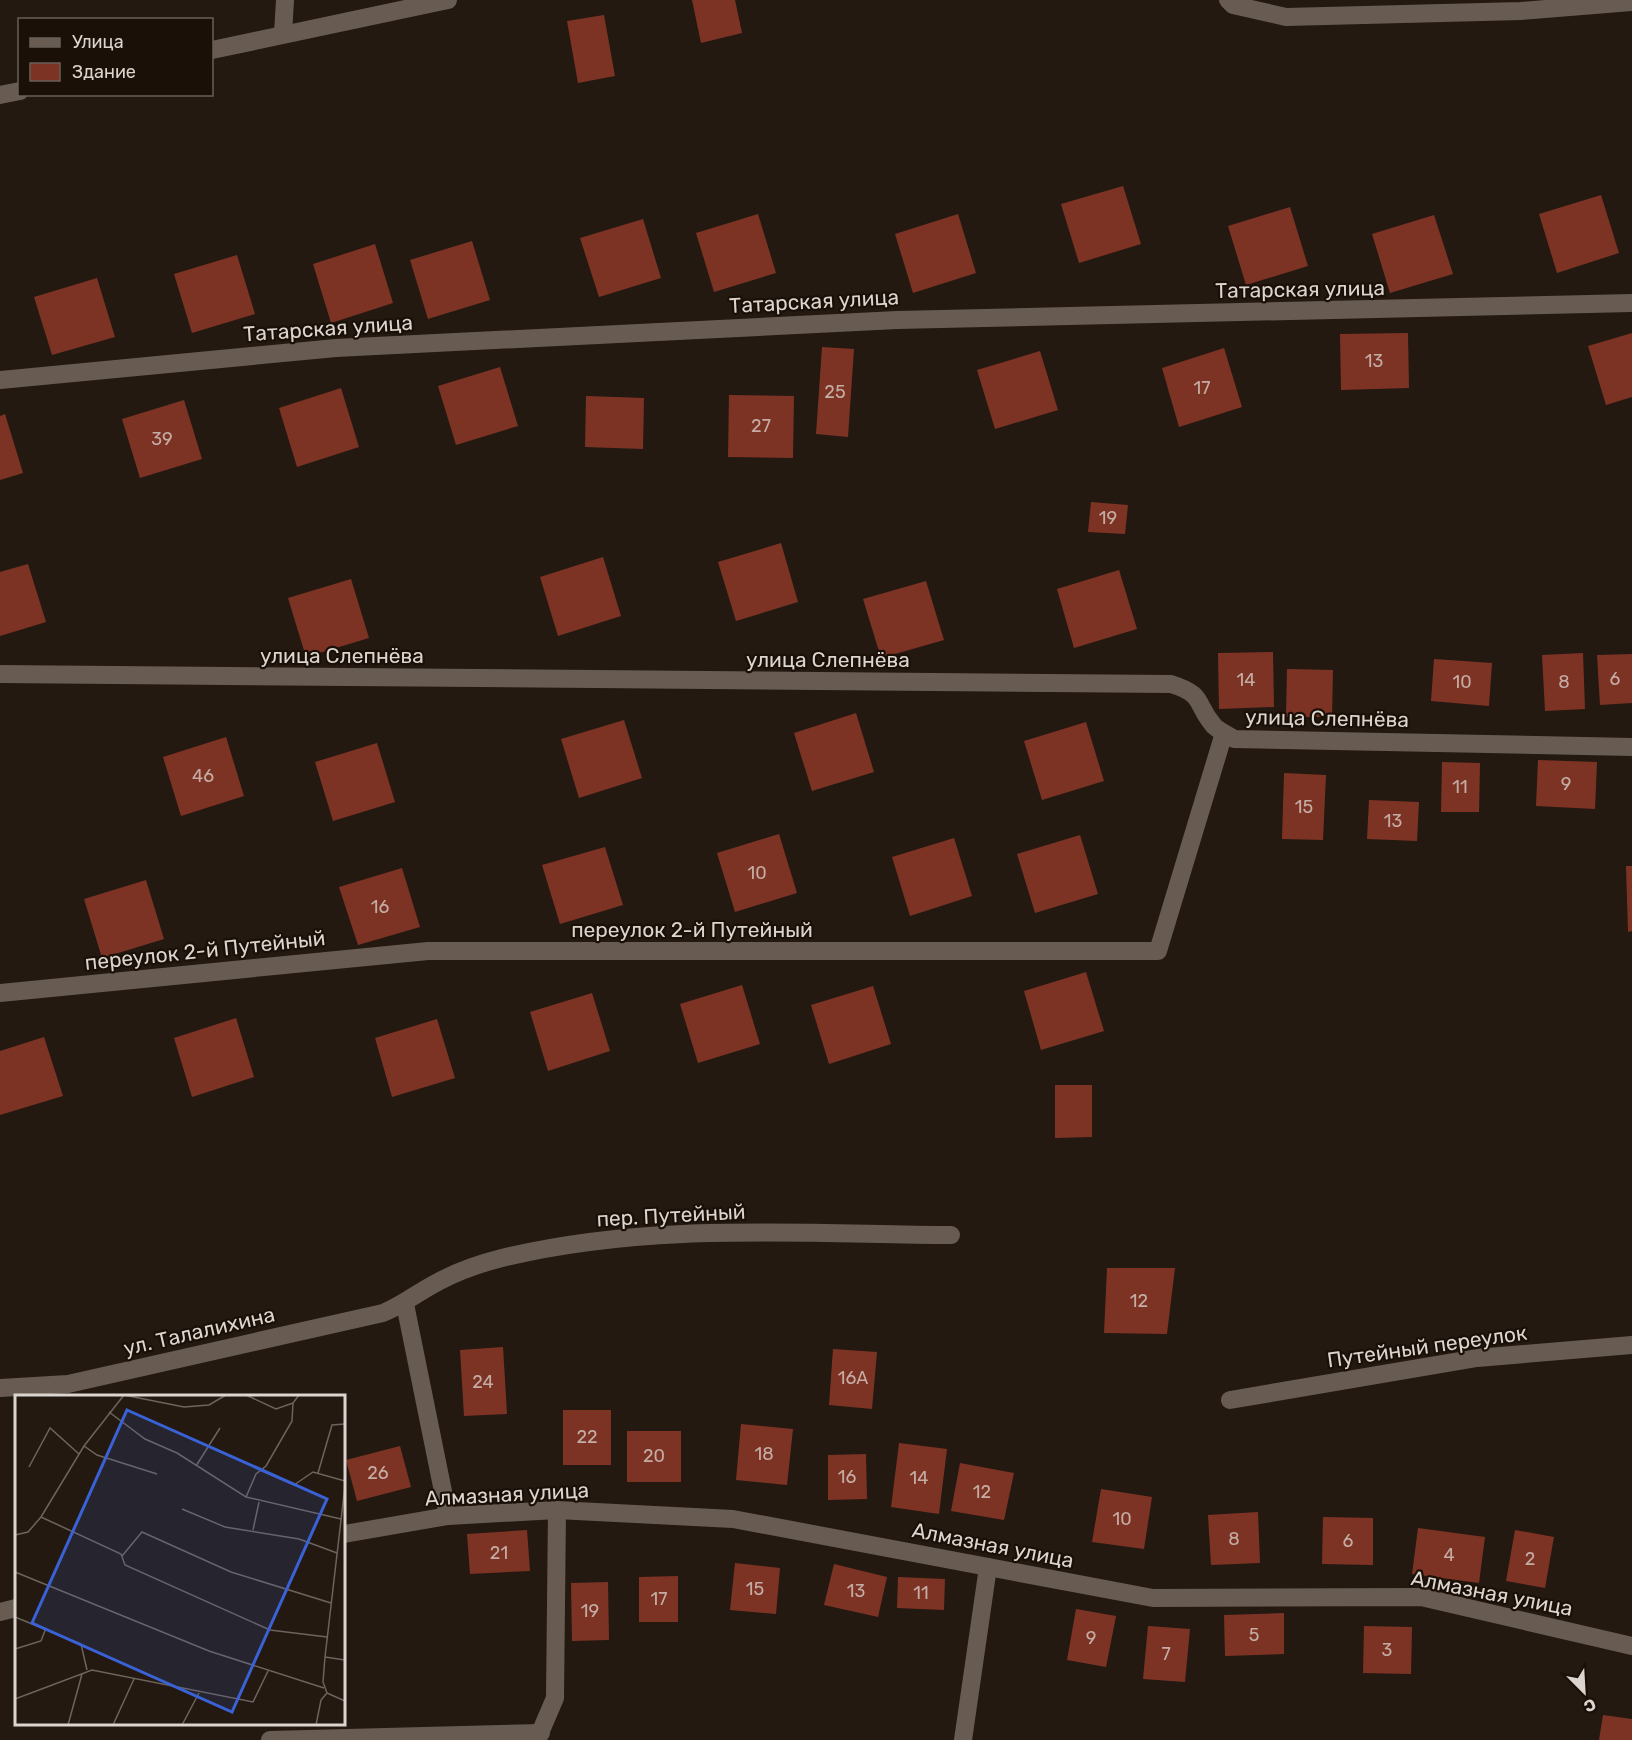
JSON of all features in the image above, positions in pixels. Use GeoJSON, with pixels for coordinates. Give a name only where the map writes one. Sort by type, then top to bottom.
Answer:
{"type":"FeatureCollection","features":[{"type":"Feature","properties":{"kind":"street"},"geometry":{"type":"LineString","coordinates":[[283,34],[285,0]]}},
{"type":"Feature","properties":{"kind":"street"},"geometry":{"type":"LineString","coordinates":[[213,50],[448,0]]}},
{"type":"Feature","properties":{"kind":"street"},"geometry":{"type":"LineString","coordinates":[[1228,0],[1233,5],[1286,17],[1632,2]]}},
{"type":"Feature","properties":{"kind":"street"},"geometry":{"type":"LineString","coordinates":[[0,95],[18,91]]}},
{"type":"Feature","properties":{"kind":"street","name":"Татарская улица"},"geometry":{"type":"LineString","coordinates":[[0,380],[336,348],[897,320],[1632,303]]}},
{"type":"Feature","properties":{"kind":"street","name":"улица Слепнёва"},"geometry":{"type":"LineString","coordinates":[[0,674],[1170,684],[1190,690],[1203,706],[1214,726],[1234,739],[1632,747]]}},
{"type":"Feature","properties":{"kind":"street","name":"переулок 2-й Путейный"},"geometry":{"type":"LineString","coordinates":[[0,993],[428,951],[1158,951],[1224,733]]}},
{"type":"Feature","properties":{"kind":"street","name":"пер. Путейный"},"geometry":{"type":"LineString","coordinates":[[405,1304],[438,1282],[500,1258],[605,1238],[708,1233],[951,1235]]}},
{"type":"Feature","properties":{"kind":"street"},"geometry":{"type":"LineString","coordinates":[[405,1304],[448,1516]]}},
{"type":"Feature","properties":{"kind":"street","name":"ул. Талалихина"},"geometry":{"type":"LineString","coordinates":[[0,1388],[68,1384],[382,1313],[405,1304]]}},
{"type":"Feature","properties":{"kind":"street","name":"Путейный переулок"},"geometry":{"type":"LineString","coordinates":[[1230,1400],[1477,1358],[1632,1345]]}},
{"type":"Feature","properties":{"kind":"street"},"geometry":{"type":"LineString","coordinates":[[270,1740],[539,1736],[555,1698],[557,1509]]}},
{"type":"Feature","properties":{"kind":"street","name":"Алмазная улица"},"geometry":{"type":"LineString","coordinates":[[345,1534],[448,1516],[557,1509],[733,1519],[1154,1598],[1420,1597],[1632,1646]]}},
{"type":"Feature","properties":{"kind":"street"},"geometry":{"type":"LineString","coordinates":[[963,1740],[988,1567]]}},
{"type":"Feature","properties":{"kind":"street"},"geometry":{"type":"LineString","coordinates":[[0,1612],[15,1608]]}},
{"type":"Feature","properties":{"kind":"building"},"geometry":{"type":"Polygon","coordinates":[[[692,0],[735,0],[742,33],[701,43],[692,0]]]}},
{"type":"Feature","properties":{"kind":"building"},"geometry":{"type":"Polygon","coordinates":[[[604,15],[615,76],[578,83],[567,21],[604,15]]]}},
{"type":"Feature","properties":{"kind":"building"},"geometry":{"type":"Polygon","coordinates":[[[1123,186],[1141,244],[1079,263],[1061,204],[1123,186]]]}},
{"type":"Feature","properties":{"kind":"building"},"geometry":{"type":"Polygon","coordinates":[[[1601,195],[1619,253],[1557,273],[1539,214],[1601,195]]]}},
{"type":"Feature","properties":{"kind":"building"},"geometry":{"type":"Polygon","coordinates":[[[1290,207],[1308,266],[1246,285],[1228,226],[1290,207]]]}},
{"type":"Feature","properties":{"kind":"building"},"geometry":{"type":"Polygon","coordinates":[[[758,214],[776,273],[714,292],[696,233],[758,214]]]}},
{"type":"Feature","properties":{"kind":"building"},"geometry":{"type":"Polygon","coordinates":[[[958,214],[976,273],[913,293],[895,234],[958,214]]]}},
{"type":"Feature","properties":{"kind":"building"},"geometry":{"type":"Polygon","coordinates":[[[1434,215],[1453,274],[1390,293],[1372,234],[1434,215]]]}},
{"type":"Feature","properties":{"kind":"building"},"geometry":{"type":"Polygon","coordinates":[[[643,219],[661,278],[599,297],[580,238],[643,219]]]}},
{"type":"Feature","properties":{"kind":"building"},"geometry":{"type":"Polygon","coordinates":[[[472,241],[490,300],[428,319],[410,260],[472,241]]]}},
{"type":"Feature","properties":{"kind":"building"},"geometry":{"type":"Polygon","coordinates":[[[375,244],[393,303],[331,323],[313,264],[375,244]]]}},
{"type":"Feature","properties":{"kind":"building"},"geometry":{"type":"Polygon","coordinates":[[[237,255],[255,314],[192,333],[174,274],[237,255]]]}},
{"type":"Feature","properties":{"kind":"building"},"geometry":{"type":"Polygon","coordinates":[[[97,278],[115,337],[52,355],[34,297],[97,278]]]}},
{"type":"Feature","properties":{"kind":"building"},"geometry":{"type":"Polygon","coordinates":[[[1408,333],[1409,388],[1341,390],[1340,334],[1408,333]]]}},
{"type":"Feature","properties":{"kind":"building"},"geometry":{"type":"Polygon","coordinates":[[[1632,333],[1632,397],[1606,405],[1588,346],[1632,333]]]}},
{"type":"Feature","properties":{"kind":"building"},"geometry":{"type":"Polygon","coordinates":[[[822,347],[854,349],[848,437],[816,434],[822,347]]]}},
{"type":"Feature","properties":{"kind":"building"},"geometry":{"type":"Polygon","coordinates":[[[1224,348],[1242,407],[1179,427],[1162,368],[1224,348]]]}},
{"type":"Feature","properties":{"kind":"building"},"geometry":{"type":"Polygon","coordinates":[[[1040,351],[1058,410],[995,429],[977,370],[1040,351]]]}},
{"type":"Feature","properties":{"kind":"building"},"geometry":{"type":"Polygon","coordinates":[[[500,367],[518,426],[456,445],[438,386],[500,367]]]}},
{"type":"Feature","properties":{"kind":"building"},"geometry":{"type":"Polygon","coordinates":[[[341,388],[359,447],[297,467],[279,408],[341,388]]]}},
{"type":"Feature","properties":{"kind":"building"},"geometry":{"type":"Polygon","coordinates":[[[729,395],[794,396],[793,458],[728,457],[729,395]]]}},
{"type":"Feature","properties":{"kind":"building"},"geometry":{"type":"Polygon","coordinates":[[[586,396],[644,398],[643,449],[585,447],[586,396]]]}},
{"type":"Feature","properties":{"kind":"building"},"geometry":{"type":"Polygon","coordinates":[[[184,400],[202,459],[140,478],[122,419],[184,400]]]}},
{"type":"Feature","properties":{"kind":"building"},"geometry":{"type":"Polygon","coordinates":[[[5,414],[23,473],[0,480],[0,416],[5,414]]]}},
{"type":"Feature","properties":{"kind":"building"},"geometry":{"type":"Polygon","coordinates":[[[1091,502],[1128,505],[1125,534],[1088,532],[1091,502]]]}},
{"type":"Feature","properties":{"kind":"building"},"geometry":{"type":"Polygon","coordinates":[[[781,543],[798,602],[736,621],[718,562],[781,543]]]}},
{"type":"Feature","properties":{"kind":"building"},"geometry":{"type":"Polygon","coordinates":[[[603,557],[621,616],[558,636],[540,577],[603,557]]]}},
{"type":"Feature","properties":{"kind":"building"},"geometry":{"type":"Polygon","coordinates":[[[28,564],[46,622],[0,636],[0,572],[28,564]]]}},
{"type":"Feature","properties":{"kind":"building"},"geometry":{"type":"Polygon","coordinates":[[[1119,570],[1137,629],[1074,648],[1057,589],[1119,570]]]}},
{"type":"Feature","properties":{"kind":"building"},"geometry":{"type":"Polygon","coordinates":[[[351,579],[369,638],[306,657],[288,598],[351,579]]]}},
{"type":"Feature","properties":{"kind":"building"},"geometry":{"type":"Polygon","coordinates":[[[926,581],[944,640],[881,658],[863,599],[926,581]]]}},
{"type":"Feature","properties":{"kind":"building"},"geometry":{"type":"Polygon","coordinates":[[[1273,652],[1274,707],[1219,709],[1218,653],[1273,652]]]}},
{"type":"Feature","properties":{"kind":"building"},"geometry":{"type":"Polygon","coordinates":[[[1583,653],[1585,709],[1545,711],[1542,655],[1583,653]]]}},
{"type":"Feature","properties":{"kind":"building"},"geometry":{"type":"Polygon","coordinates":[[[1632,654],[1632,703],[1600,705],[1597,655],[1632,654]]]}},
{"type":"Feature","properties":{"kind":"building"},"geometry":{"type":"Polygon","coordinates":[[[1434,659],[1492,663],[1489,706],[1431,701],[1434,659]]]}},
{"type":"Feature","properties":{"kind":"building"},"geometry":{"type":"Polygon","coordinates":[[[1287,669],[1333,670],[1332,717],[1286,717],[1287,669]]]}},
{"type":"Feature","properties":{"kind":"building"},"geometry":{"type":"Polygon","coordinates":[[[856,713],[874,772],[812,791],[794,733],[856,713]]]}},
{"type":"Feature","properties":{"kind":"building"},"geometry":{"type":"Polygon","coordinates":[[[624,720],[642,778],[579,798],[561,739],[624,720]]]}},
{"type":"Feature","properties":{"kind":"building"},"geometry":{"type":"Polygon","coordinates":[[[1086,722],[1104,781],[1042,800],[1024,741],[1086,722]]]}},
{"type":"Feature","properties":{"kind":"building"},"geometry":{"type":"Polygon","coordinates":[[[226,737],[244,796],[181,816],[163,757],[226,737]]]}},
{"type":"Feature","properties":{"kind":"building"},"geometry":{"type":"Polygon","coordinates":[[[377,743],[395,802],[333,821],[315,762],[377,743]]]}},
{"type":"Feature","properties":{"kind":"building"},"geometry":{"type":"Polygon","coordinates":[[[1538,760],[1597,762],[1595,809],[1536,806],[1538,760]]]}},
{"type":"Feature","properties":{"kind":"building"},"geometry":{"type":"Polygon","coordinates":[[[1442,762],[1480,763],[1479,812],[1441,812],[1442,762]]]}},
{"type":"Feature","properties":{"kind":"building"},"geometry":{"type":"Polygon","coordinates":[[[1284,773],[1326,775],[1323,840],[1282,839],[1284,773]]]}},
{"type":"Feature","properties":{"kind":"building"},"geometry":{"type":"Polygon","coordinates":[[[1369,800],[1419,802],[1417,841],[1367,839],[1369,800]]]}},
{"type":"Feature","properties":{"kind":"building"},"geometry":{"type":"Polygon","coordinates":[[[779,834],[797,893],[735,912],[717,853],[779,834]]]}},
{"type":"Feature","properties":{"kind":"building"},"geometry":{"type":"Polygon","coordinates":[[[1080,835],[1098,894],[1035,913],[1017,854],[1080,835]]]}},
{"type":"Feature","properties":{"kind":"building"},"geometry":{"type":"Polygon","coordinates":[[[954,838],[972,896],[910,916],[892,857],[954,838]]]}},
{"type":"Feature","properties":{"kind":"building"},"geometry":{"type":"Polygon","coordinates":[[[605,847],[623,905],[560,924],[542,865],[605,847]]]}},
{"type":"Feature","properties":{"kind":"building"},"geometry":{"type":"Polygon","coordinates":[[[1626,866],[1632,866],[1632,931],[1628,932],[1626,866]]]}},
{"type":"Feature","properties":{"kind":"building"},"geometry":{"type":"Polygon","coordinates":[[[402,868],[420,927],[358,945],[339,887],[402,868]]]}},
{"type":"Feature","properties":{"kind":"building"},"geometry":{"type":"Polygon","coordinates":[[[146,880],[164,939],[102,958],[84,899],[146,880]]]}},
{"type":"Feature","properties":{"kind":"building"},"geometry":{"type":"Polygon","coordinates":[[[1086,972],[1104,1031],[1041,1050],[1024,991],[1086,972]]]}},
{"type":"Feature","properties":{"kind":"building"},"geometry":{"type":"Polygon","coordinates":[[[742,985],[760,1044],[698,1063],[680,1004],[742,985]]]}},
{"type":"Feature","properties":{"kind":"building"},"geometry":{"type":"Polygon","coordinates":[[[873,986],[891,1044],[829,1064],[811,1005],[873,986]]]}},
{"type":"Feature","properties":{"kind":"building"},"geometry":{"type":"Polygon","coordinates":[[[592,993],[610,1051],[548,1071],[530,1012],[592,993]]]}},
{"type":"Feature","properties":{"kind":"building"},"geometry":{"type":"Polygon","coordinates":[[[236,1018],[254,1077],[192,1097],[174,1038],[236,1018]]]}},
{"type":"Feature","properties":{"kind":"building"},"geometry":{"type":"Polygon","coordinates":[[[437,1019],[455,1078],[392,1097],[375,1038],[437,1019]]]}},
{"type":"Feature","properties":{"kind":"building"},"geometry":{"type":"Polygon","coordinates":[[[44,1037],[63,1096],[0,1115],[0,1051],[44,1037]]]}},
{"type":"Feature","properties":{"kind":"building"},"geometry":{"type":"Polygon","coordinates":[[[1055,1085],[1092,1085],[1092,1137],[1055,1138],[1055,1085]]]}},
{"type":"Feature","properties":{"kind":"building"},"geometry":{"type":"Polygon","coordinates":[[[1107,1268],[1175,1268],[1167,1334],[1104,1333],[1107,1268]]]}},
{"type":"Feature","properties":{"kind":"building"},"geometry":{"type":"Polygon","coordinates":[[[503,1347],[507,1414],[464,1416],[460,1350],[503,1347]]]}},
{"type":"Feature","properties":{"kind":"building"},"geometry":{"type":"Polygon","coordinates":[[[833,1349],[877,1352],[872,1409],[829,1405],[833,1349]]]}},
{"type":"Feature","properties":{"kind":"building"},"geometry":{"type":"Polygon","coordinates":[[[563,1410],[611,1410],[611,1465],[563,1465],[563,1410]]]}},
{"type":"Feature","properties":{"kind":"building"},"geometry":{"type":"Polygon","coordinates":[[[741,1424],[793,1429],[787,1485],[736,1480],[741,1424]]]}},
{"type":"Feature","properties":{"kind":"building"},"geometry":{"type":"Polygon","coordinates":[[[627,1431],[681,1431],[681,1482],[627,1482],[627,1431]]]}},
{"type":"Feature","properties":{"kind":"building"},"geometry":{"type":"Polygon","coordinates":[[[899,1443],[947,1449],[939,1514],[891,1507],[899,1443]]]}},
{"type":"Feature","properties":{"kind":"building"},"geometry":{"type":"Polygon","coordinates":[[[400,1446],[411,1487],[357,1501],[346,1460],[400,1446]]]}},
{"type":"Feature","properties":{"kind":"building"},"geometry":{"type":"Polygon","coordinates":[[[866,1454],[867,1499],[828,1500],[828,1455],[866,1454]]]}},
{"type":"Feature","properties":{"kind":"building"},"geometry":{"type":"Polygon","coordinates":[[[960,1463],[1014,1473],[1004,1520],[951,1511],[960,1463]]]}},
{"type":"Feature","properties":{"kind":"building"},"geometry":{"type":"Polygon","coordinates":[[[1101,1489],[1152,1497],[1144,1549],[1092,1542],[1101,1489]]]}},
{"type":"Feature","properties":{"kind":"building"},"geometry":{"type":"Polygon","coordinates":[[[1258,1512],[1260,1563],[1211,1565],[1208,1515],[1258,1512]]]}},
{"type":"Feature","properties":{"kind":"building"},"geometry":{"type":"Polygon","coordinates":[[[1323,1517],[1373,1518],[1373,1565],[1322,1564],[1323,1517]]]}},
{"type":"Feature","properties":{"kind":"building"},"geometry":{"type":"Polygon","coordinates":[[[1418,1528],[1485,1537],[1479,1583],[1412,1574],[1418,1528]]]}},
{"type":"Feature","properties":{"kind":"building"},"geometry":{"type":"Polygon","coordinates":[[[527,1530],[530,1571],[470,1574],[467,1534],[527,1530]]]}},
{"type":"Feature","properties":{"kind":"building"},"geometry":{"type":"Polygon","coordinates":[[[1515,1530],[1554,1537],[1545,1588],[1506,1581],[1515,1530]]]}},
{"type":"Feature","properties":{"kind":"building"},"geometry":{"type":"Polygon","coordinates":[[[735,1563],[780,1568],[776,1614],[730,1610],[735,1563]]]}},
{"type":"Feature","properties":{"kind":"building"},"geometry":{"type":"Polygon","coordinates":[[[834,1564],[887,1577],[878,1617],[824,1605],[834,1564]]]}},
{"type":"Feature","properties":{"kind":"building"},"geometry":{"type":"Polygon","coordinates":[[[678,1576],[678,1622],[639,1622],[639,1577],[678,1576]]]}},
{"type":"Feature","properties":{"kind":"building"},"geometry":{"type":"Polygon","coordinates":[[[898,1577],[945,1579],[944,1610],[897,1608],[898,1577]]]}},
{"type":"Feature","properties":{"kind":"building"},"geometry":{"type":"Polygon","coordinates":[[[608,1582],[609,1640],[572,1641],[571,1583],[608,1582]]]}},
{"type":"Feature","properties":{"kind":"building"},"geometry":{"type":"Polygon","coordinates":[[[1076,1609],[1116,1616],[1106,1667],[1067,1660],[1076,1609]]]}},
{"type":"Feature","properties":{"kind":"building"},"geometry":{"type":"Polygon","coordinates":[[[1284,1613],[1284,1654],[1225,1656],[1224,1615],[1284,1613]]]}},
{"type":"Feature","properties":{"kind":"building"},"geometry":{"type":"Polygon","coordinates":[[[1148,1626],[1190,1629],[1185,1682],[1143,1679],[1148,1626]]]}},
{"type":"Feature","properties":{"kind":"building"},"geometry":{"type":"Polygon","coordinates":[[[1364,1626],[1412,1627],[1411,1674],[1363,1673],[1364,1626]]]}},
{"type":"Feature","properties":{"kind":"building"},"geometry":{"type":"Polygon","coordinates":[[[1603,1715],[1632,1719],[1632,1740],[1599,1740],[1603,1715]]]}}]}
